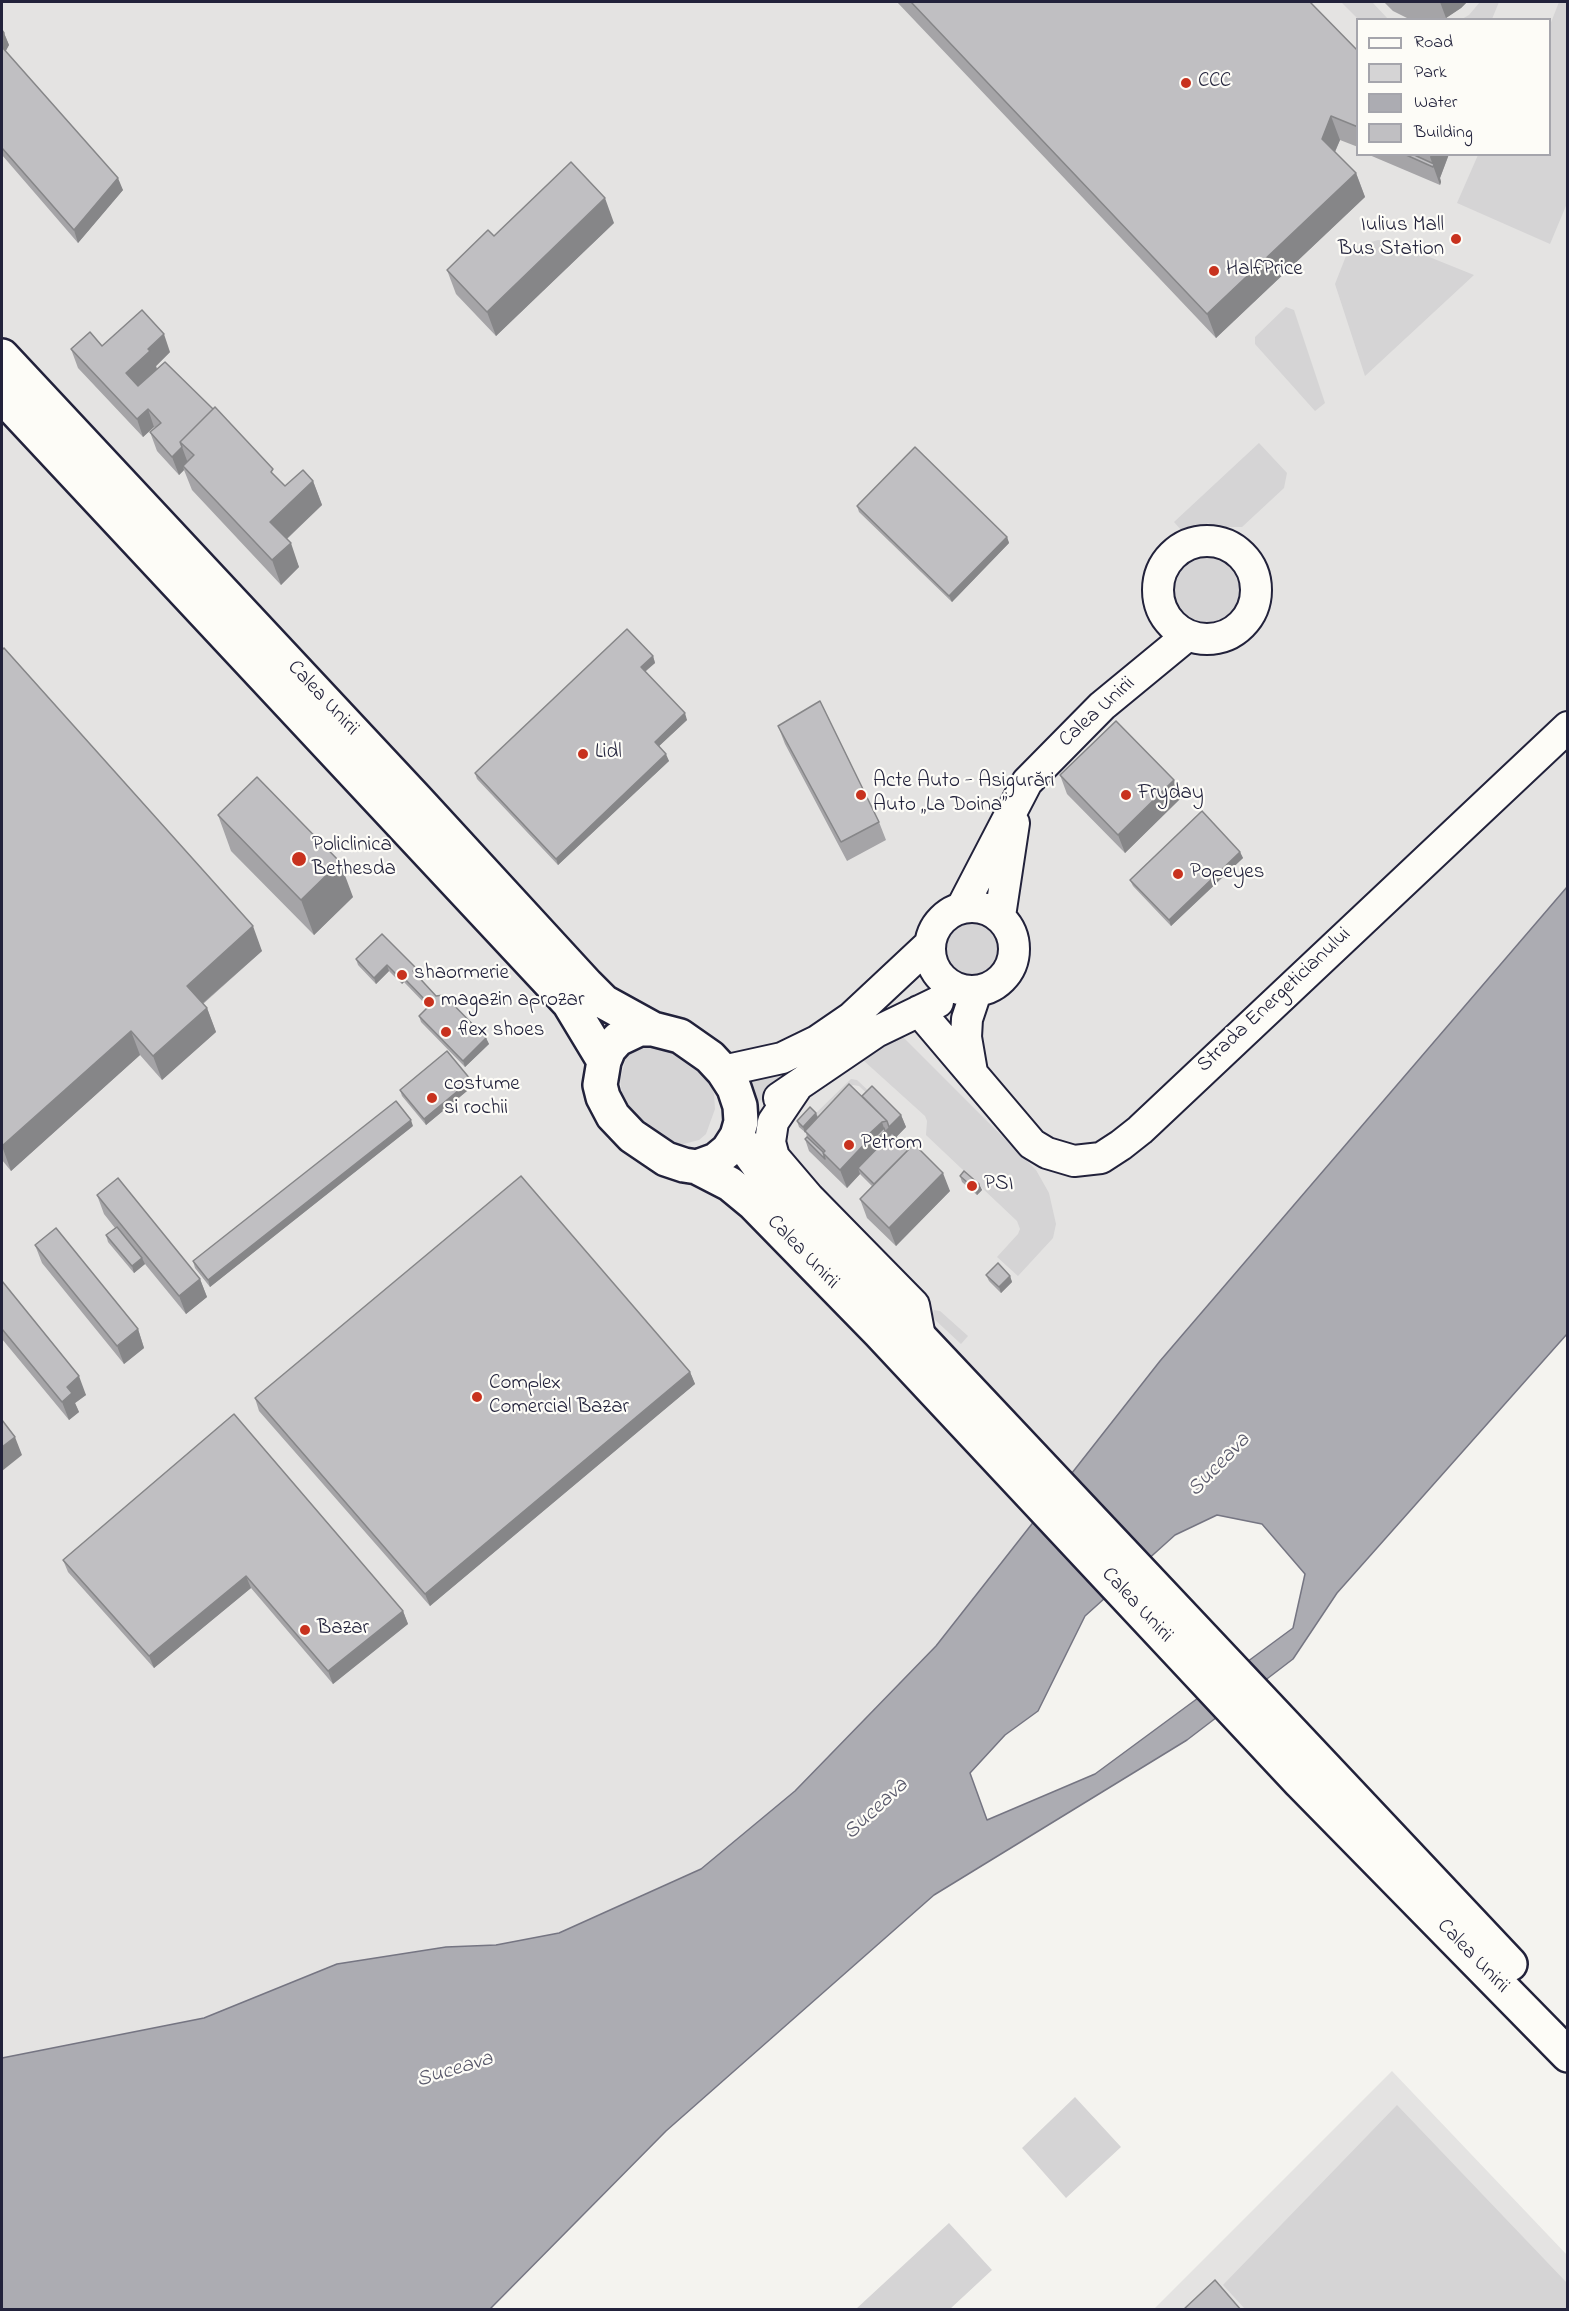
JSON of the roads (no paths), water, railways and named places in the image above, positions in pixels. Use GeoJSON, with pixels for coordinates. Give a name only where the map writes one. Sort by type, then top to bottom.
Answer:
{"type":"FeatureCollection","features":[{"type":"Feature","properties":{"kind":"main road","name":"Calea Unirii"},"geometry":{"type":"LineString","coordinates":[[2,356],[587,985],[604,1002],[653,1029]]}},
{"type":"Feature","properties":{"kind":"main road","name":"Calea Unirii"},"geometry":{"type":"LineString","coordinates":[[2,396],[569,1003],[604,1061]]}},
{"type":"Feature","properties":{"kind":"main road"},"geometry":{"type":"LineString","coordinates":[[639,1029],[653,1029],[680,1036],[710,1057],[734,1088],[740,1106],[739,1129],[728,1150],[716,1160],[697,1167],[666,1159],[632,1136],[613,1116],[603,1097],[600,1085],[604,1061],[609,1050],[618,1039],[639,1029]]}},
{"type":"Feature","properties":{"kind":"main road","name":"Calea Unirii"},"geometry":{"type":"LineString","coordinates":[[739,1129],[761,1169],[922,1351],[1568,2055]]}},
{"type":"Feature","properties":{"kind":"main road","name":"Calea Unirii"},"geometry":{"type":"LineString","coordinates":[[697,1167],[730,1184],[922,1351]]}},
{"type":"Feature","properties":{"kind":"main road","name":"Calea Unirii"},"geometry":{"type":"LineString","coordinates":[[1310,1772],[1568,2024]]}},
{"type":"Feature","properties":{"kind":"street","name":"Calea Unirii"},"geometry":{"type":"LineString","coordinates":[[962,907],[1027,782],[1042,764],[1097,711],[1187,636]]}},
{"type":"Feature","properties":{"kind":"street","name":"Strada Energeticianului"},"geometry":{"type":"LineString","coordinates":[[919,1011],[1032,1144],[1047,1154],[1074,1161],[1101,1158],[1140,1130],[1568,727]]}},
{"type":"Feature","properties":{"kind":"street","name":"Calea Unirii"},"geometry":{"type":"LineString","coordinates":[[1000,916],[1017,799]]}},
{"type":"Feature","properties":{"kind":"street"},"geometry":{"type":"LineString","coordinates":[[739,1129],[876,1032],[919,1011],[969,991],[991,988],[1003,979],[1011,967],[1014,953],[1014,939],[1009,926],[1000,916],[982,908],[962,907],[939,921],[929,945],[930,957],[934,969],[950,986],[969,991]]}},
{"type":"Feature","properties":{"kind":"street"},"geometry":{"type":"LineString","coordinates":[[723,1071],[782,1058],[817,1041],[852,1017],[929,945]]}},
{"type":"Feature","properties":{"kind":"street"},"geometry":{"type":"LineString","coordinates":[[969,991],[966,1037],[972,1072]]}},
{"type":"Feature","properties":{"kind":"street"},"geometry":{"type":"LineString","coordinates":[[796,1088],[773,1122],[770,1142],[774,1157],[809,1198],[914,1305],[922,1351]]}},
{"type":"Feature","properties":{"kind":"water","name":"Suceava"},"geometry":{"type":"Polygon","coordinates":[[[1567,887],[1567,1334],[1337,1593],[1293,1659],[1187,1740],[934,1895],[666,2131],[490,2309],[2,2310],[2,2058],[204,2018],[337,1964],[446,1947],[496,1945],[559,1933],[701,1869],[795,1791],[936,1646],[1160,1361],[1567,887]],[[1217,1515],[1175,1535],[1085,1616],[1038,1711],[1005,1735],[970,1773],[987,1820],[1095,1774],[1293,1628],[1305,1574],[1262,1524],[1217,1515]]]}},
{"type":"Feature","properties":{"kind":"place","name":"CCC"},"geometry":{"type":"Point","coordinates":[1186,83]}},
{"type":"Feature","properties":{"kind":"place","name":"Iulius Mall Bus Station"},"geometry":{"type":"Point","coordinates":[1456,239]}},
{"type":"Feature","properties":{"kind":"place","name":"HalfPrice"},"geometry":{"type":"Point","coordinates":[1214,271]}},
{"type":"Feature","properties":{"kind":"place","name":"Lidl"},"geometry":{"type":"Point","coordinates":[583,754]}},
{"type":"Feature","properties":{"kind":"place","name":"Acte Auto - Asigurări Auto „La Doina”"},"geometry":{"type":"Point","coordinates":[861,795]}},
{"type":"Feature","properties":{"kind":"place","name":"Fryday"},"geometry":{"type":"Point","coordinates":[1126,795]}},
{"type":"Feature","properties":{"kind":"place","name":"Policlinica Bethesda"},"geometry":{"type":"Point","coordinates":[299,859]}},
{"type":"Feature","properties":{"kind":"place","name":"Popeyes"},"geometry":{"type":"Point","coordinates":[1178,874]}},
{"type":"Feature","properties":{"kind":"place","name":"shaormerie"},"geometry":{"type":"Point","coordinates":[402,975]}},
{"type":"Feature","properties":{"kind":"place","name":"magazin aprozar"},"geometry":{"type":"Point","coordinates":[429,1002]}},
{"type":"Feature","properties":{"kind":"place","name":"flex shoes"},"geometry":{"type":"Point","coordinates":[446,1032]}},
{"type":"Feature","properties":{"kind":"place","name":"costume si rochii"},"geometry":{"type":"Point","coordinates":[432,1098]}},
{"type":"Feature","properties":{"kind":"place","name":"Petrom"},"geometry":{"type":"Point","coordinates":[849,1145]}},
{"type":"Feature","properties":{"kind":"place","name":"PSI"},"geometry":{"type":"Point","coordinates":[972,1186]}},
{"type":"Feature","properties":{"kind":"place","name":"Complex Comercial Bazar"},"geometry":{"type":"Point","coordinates":[477,1397]}},
{"type":"Feature","properties":{"kind":"place","name":"Bazar"},"geometry":{"type":"Point","coordinates":[305,1630]}}]}
